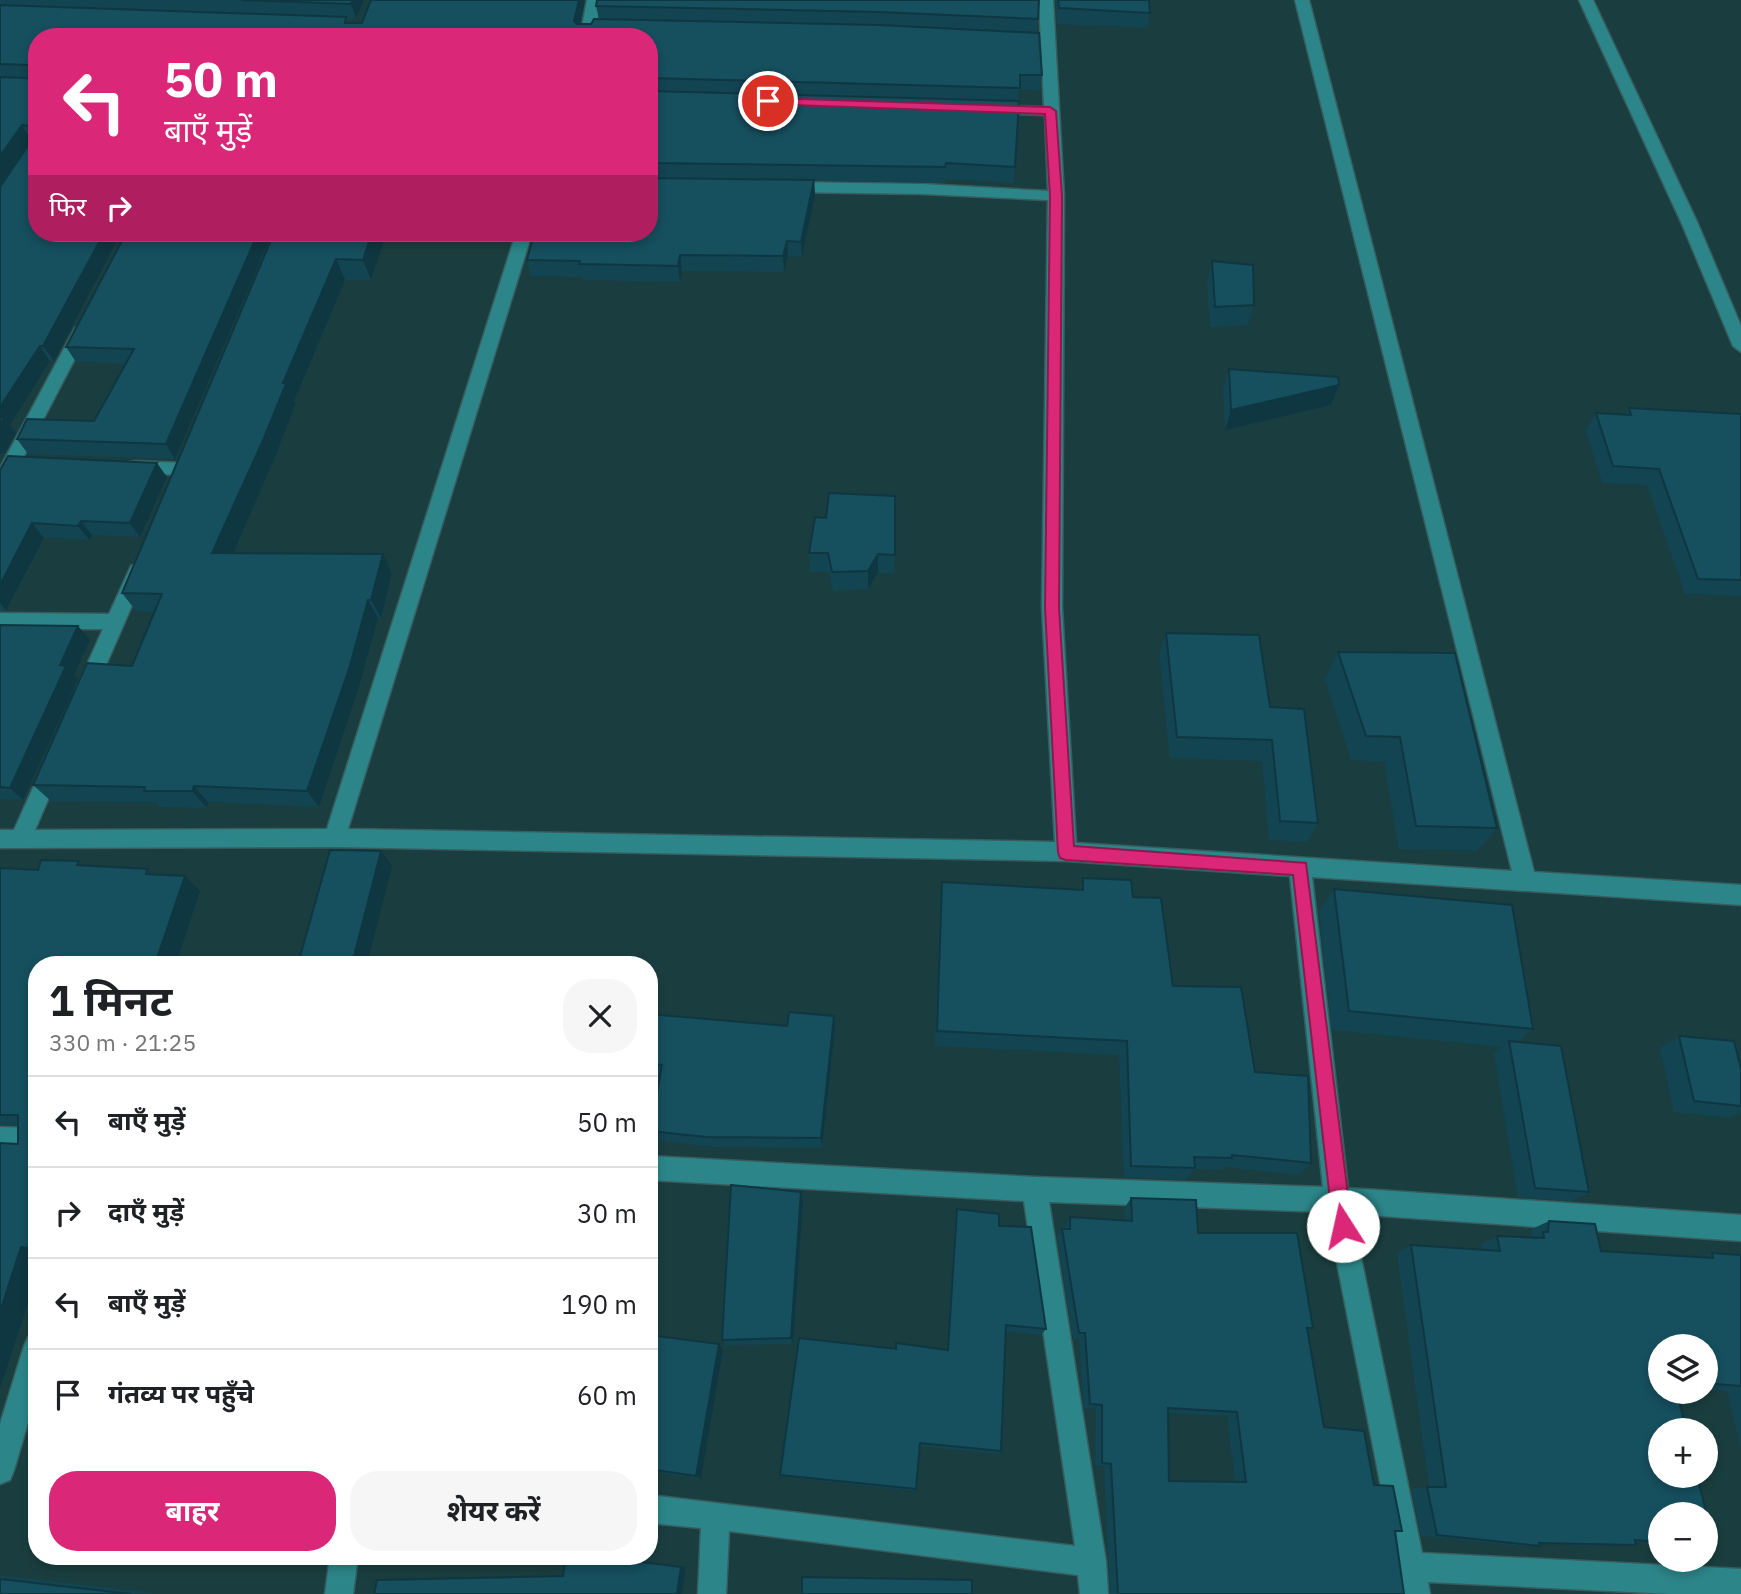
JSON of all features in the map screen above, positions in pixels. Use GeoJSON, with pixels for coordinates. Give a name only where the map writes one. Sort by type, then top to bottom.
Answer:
{"type":"FeatureCollection","features":[{"type":"Feature","properties":{"kind":"street"},"geometry":{"type":"LineString","coordinates":[[593,28],[594,0]]}},
{"type":"Feature","properties":{"kind":"street"},"geometry":{"type":"LineString","coordinates":[[1046,0],[1041,42],[1050,111],[1056,196],[1052,608],[1066,852]]}},
{"type":"Feature","properties":{"kind":"street"},"geometry":{"type":"LineString","coordinates":[[1301,0],[1526,883]]}},
{"type":"Feature","properties":{"kind":"street"},"geometry":{"type":"LineString","coordinates":[[1586,0],[1690,224],[1741,346]]}},
{"type":"Feature","properties":{"kind":"street"},"geometry":{"type":"LineString","coordinates":[[970,108],[1050,111]]}},
{"type":"Feature","properties":{"kind":"street"},"geometry":{"type":"LineString","coordinates":[[773,187],[923,189],[1056,196]]}},
{"type":"Feature","properties":{"kind":"street"},"geometry":{"type":"LineString","coordinates":[[335,838],[521,242]]}},
{"type":"Feature","properties":{"kind":"street"},"geometry":{"type":"LineString","coordinates":[[0,485],[6,461],[88,317]]}},
{"type":"Feature","properties":{"kind":"street"},"geometry":{"type":"LineString","coordinates":[[6,461],[39,463]]}},
{"type":"Feature","properties":{"kind":"street"},"geometry":{"type":"LineString","coordinates":[[117,466],[183,469]]}},
{"type":"Feature","properties":{"kind":"street"},"geometry":{"type":"LineString","coordinates":[[76,711],[143,558]]}},
{"type":"Feature","properties":{"kind":"street"},"geometry":{"type":"LineString","coordinates":[[0,621],[115,622]]}},
{"type":"Feature","properties":{"kind":"street"},"geometry":{"type":"LineString","coordinates":[[59,750],[10,839],[335,838],[1066,852],[1741,895]]}},
{"type":"Feature","properties":{"kind":"street"},"geometry":{"type":"LineString","coordinates":[[1300,868],[1338,1200],[1412,1580],[1741,1583]]}},
{"type":"Feature","properties":{"kind":"street"},"geometry":{"type":"LineString","coordinates":[[0,1139],[28,1140]]}},
{"type":"Feature","properties":{"kind":"street"},"geometry":{"type":"LineString","coordinates":[[658,1168],[1035,1189],[1338,1200],[1741,1228]]}},
{"type":"Feature","properties":{"kind":"street"},"geometry":{"type":"LineString","coordinates":[[1035,1189],[1092,1562],[1094,1594]]}},
{"type":"Feature","properties":{"kind":"street"},"geometry":{"type":"LineString","coordinates":[[0,1470],[28,1376]]}},
{"type":"Feature","properties":{"kind":"street"},"geometry":{"type":"LineString","coordinates":[[658,1509],[1092,1562]]}},
{"type":"Feature","properties":{"kind":"street"},"geometry":{"type":"LineString","coordinates":[[712,1594],[716,1515]]}},
{"type":"Feature","properties":{"kind":"street"},"geometry":{"type":"LineString","coordinates":[[339,1594],[343,1565]]}},
{"type":"Feature","properties":{"kind":"building"},"geometry":{"type":"Polygon","coordinates":[[[241,0],[352,0],[351,4],[241,0]]]}},
{"type":"Feature","properties":{"kind":"building"},"geometry":{"type":"Polygon","coordinates":[[[371,0],[579,0],[574,21],[577,24],[591,24],[594,19],[879,25],[1039,33],[1042,75],[1020,75],[1020,88],[658,78],[658,28],[28,28],[28,65],[0,64],[0,5],[346,17],[345,23],[362,23],[371,0]]]}},
{"type":"Feature","properties":{"kind":"building"},"geometry":{"type":"Polygon","coordinates":[[[597,0],[1039,0],[1038,19],[879,12],[596,6],[597,0]]]}},
{"type":"Feature","properties":{"kind":"building"},"geometry":{"type":"Polygon","coordinates":[[[1058,0],[1149,0],[1150,13],[1059,8],[1058,0]]]}},
{"type":"Feature","properties":{"kind":"building"},"geometry":{"type":"Polygon","coordinates":[[[0,77],[28,78],[28,126],[22,125],[0,156],[0,77]]]}},
{"type":"Feature","properties":{"kind":"building"},"geometry":{"type":"Polygon","coordinates":[[[658,91],[1019,101],[1015,167],[946,163],[945,167],[658,163],[658,91]]]}},
{"type":"Feature","properties":{"kind":"building"},"geometry":{"type":"Polygon","coordinates":[[[28,146],[28,242],[99,242],[43,346],[40,346],[0,407],[0,187],[28,146]]]}},
{"type":"Feature","properties":{"kind":"building"},"geometry":{"type":"Polygon","coordinates":[[[658,178],[814,180],[801,242],[787,241],[783,256],[680,255],[678,266],[527,260],[532,242],[658,242],[658,178]]]}},
{"type":"Feature","properties":{"kind":"building"},"geometry":{"type":"Polygon","coordinates":[[[121,242],[254,242],[166,444],[17,439],[27,419],[94,421],[134,349],[66,347],[121,242]]]}},
{"type":"Feature","properties":{"kind":"building"},"geometry":{"type":"Polygon","coordinates":[[[270,242],[369,242],[363,260],[336,259],[283,383],[286,384],[264,438],[212,553],[383,554],[349,669],[307,791],[194,786],[192,791],[144,791],[145,787],[33,785],[87,663],[132,666],[162,594],[122,593],[270,242]]]}},
{"type":"Feature","properties":{"kind":"building"},"geometry":{"type":"Polygon","coordinates":[[[1212,261],[1253,265],[1254,305],[1215,307],[1212,261]]]}},
{"type":"Feature","properties":{"kind":"building"},"geometry":{"type":"Polygon","coordinates":[[[1229,369],[1338,377],[1339,385],[1231,410],[1229,369]]]}},
{"type":"Feature","properties":{"kind":"building"},"geometry":{"type":"Polygon","coordinates":[[[1629,408],[1741,414],[1741,580],[1698,579],[1659,469],[1613,466],[1596,413],[1631,415],[1629,408]]]}},
{"type":"Feature","properties":{"kind":"building"},"geometry":{"type":"Polygon","coordinates":[[[8,456],[157,463],[130,523],[81,521],[78,526],[32,523],[0,585],[0,470],[8,456]]]}},
{"type":"Feature","properties":{"kind":"building"},"geometry":{"type":"Polygon","coordinates":[[[829,493],[895,496],[895,555],[878,554],[868,571],[832,572],[828,553],[809,553],[815,517],[826,518],[829,493]]]}},
{"type":"Feature","properties":{"kind":"building"},"geometry":{"type":"Polygon","coordinates":[[[0,625],[78,626],[60,665],[66,666],[10,788],[0,787],[0,625]]]}},
{"type":"Feature","properties":{"kind":"building"},"geometry":{"type":"Polygon","coordinates":[[[1166,633],[1259,635],[1270,707],[1304,709],[1318,823],[1280,821],[1272,740],[1177,737],[1166,633]]]}},
{"type":"Feature","properties":{"kind":"building"},"geometry":{"type":"Polygon","coordinates":[[[1338,652],[1455,653],[1497,828],[1416,826],[1400,737],[1366,736],[1338,652]]]}},
{"type":"Feature","properties":{"kind":"building"},"geometry":{"type":"Polygon","coordinates":[[[330,850],[381,851],[354,956],[300,956],[330,850]]]}},
{"type":"Feature","properties":{"kind":"building"},"geometry":{"type":"Polygon","coordinates":[[[41,860],[79,861],[77,865],[148,869],[146,874],[185,876],[158,956],[28,956],[28,1248],[21,1247],[0,1312],[0,1143],[18,1144],[18,1115],[0,1115],[0,868],[38,870],[41,860]]]}},
{"type":"Feature","properties":{"kind":"building"},"geometry":{"type":"Polygon","coordinates":[[[1083,878],[1131,880],[1133,897],[1161,898],[1173,986],[1241,987],[1255,1072],[1308,1076],[1311,1163],[1232,1155],[1232,1158],[1194,1157],[1195,1168],[1131,1166],[1127,1041],[937,1031],[942,882],[1083,890],[1083,878]]]}},
{"type":"Feature","properties":{"kind":"building"},"geometry":{"type":"Polygon","coordinates":[[[1334,889],[1512,905],[1533,1029],[1349,1011],[1334,889]]]}},
{"type":"Feature","properties":{"kind":"building"},"geometry":{"type":"Polygon","coordinates":[[[789,1012],[834,1016],[821,1138],[706,1137],[658,1132],[658,1087],[662,1065],[658,1065],[658,1015],[787,1026],[789,1012]]]}},
{"type":"Feature","properties":{"kind":"building"},"geometry":{"type":"Polygon","coordinates":[[[1679,1036],[1734,1041],[1741,1069],[1741,1106],[1694,1101],[1679,1036]]]}},
{"type":"Feature","properties":{"kind":"building"},"geometry":{"type":"Polygon","coordinates":[[[1509,1041],[1561,1046],[1589,1192],[1535,1188],[1509,1041]]]}},
{"type":"Feature","properties":{"kind":"building"},"geometry":{"type":"Polygon","coordinates":[[[731,1185],[801,1192],[791,1338],[722,1340],[731,1185]]]}},
{"type":"Feature","properties":{"kind":"building"},"geometry":{"type":"Polygon","coordinates":[[[1131,1198],[1196,1200],[1198,1233],[1297,1233],[1313,1328],[1307,1328],[1324,1427],[1364,1431],[1374,1485],[1393,1486],[1402,1531],[1395,1531],[1404,1594],[1118,1594],[1111,1464],[1102,1463],[1102,1405],[1090,1404],[1085,1333],[1079,1333],[1062,1229],[1070,1229],[1070,1217],[1132,1221],[1131,1198]],[[1168,1408],[1169,1481],[1246,1482],[1237,1412],[1168,1408]]]}},
{"type":"Feature","properties":{"kind":"building"},"geometry":{"type":"Polygon","coordinates":[[[957,1209],[999,1214],[999,1226],[1031,1227],[1046,1329],[1006,1325],[1001,1451],[920,1443],[916,1489],[780,1475],[799,1338],[896,1349],[896,1343],[948,1350],[957,1209]]]}},
{"type":"Feature","properties":{"kind":"building"},"geometry":{"type":"Polygon","coordinates":[[[1549,1221],[1595,1224],[1601,1251],[1713,1258],[1712,1253],[1741,1255],[1741,1386],[1718,1384],[1718,1334],[1648,1334],[1648,1404],[1680,1404],[1683,1418],[1648,1418],[1648,1488],[1700,1488],[1704,1502],[1648,1502],[1648,1541],[1635,1540],[1636,1545],[1539,1543],[1540,1546],[1437,1535],[1427,1487],[1446,1487],[1411,1245],[1500,1251],[1497,1236],[1544,1238],[1543,1232],[1548,1232],[1549,1221]]]}},
{"type":"Feature","properties":{"kind":"building"},"geometry":{"type":"Polygon","coordinates":[[[658,1336],[719,1344],[696,1476],[658,1470],[658,1336]]]}},
{"type":"Feature","properties":{"kind":"building"},"geometry":{"type":"Polygon","coordinates":[[[658,1564],[681,1567],[677,1594],[374,1594],[377,1580],[563,1576],[565,1565],[658,1564]]]}},
{"type":"Feature","properties":{"kind":"building"},"geometry":{"type":"Polygon","coordinates":[[[802,1577],[972,1580],[972,1594],[802,1594],[802,1577]]]}},
{"type":"Feature","properties":{"kind":"building"},"geometry":{"type":"Polygon","coordinates":[[[0,1579],[131,1594],[0,1594],[0,1579]]]}},
{"type":"Feature","properties":{"kind":"route"},"geometry":{"type":"LineString","coordinates":[[768,101],[1050,111],[1056,196],[1052,608],[1066,852],[1300,868],[1343,1226]]}}]}
